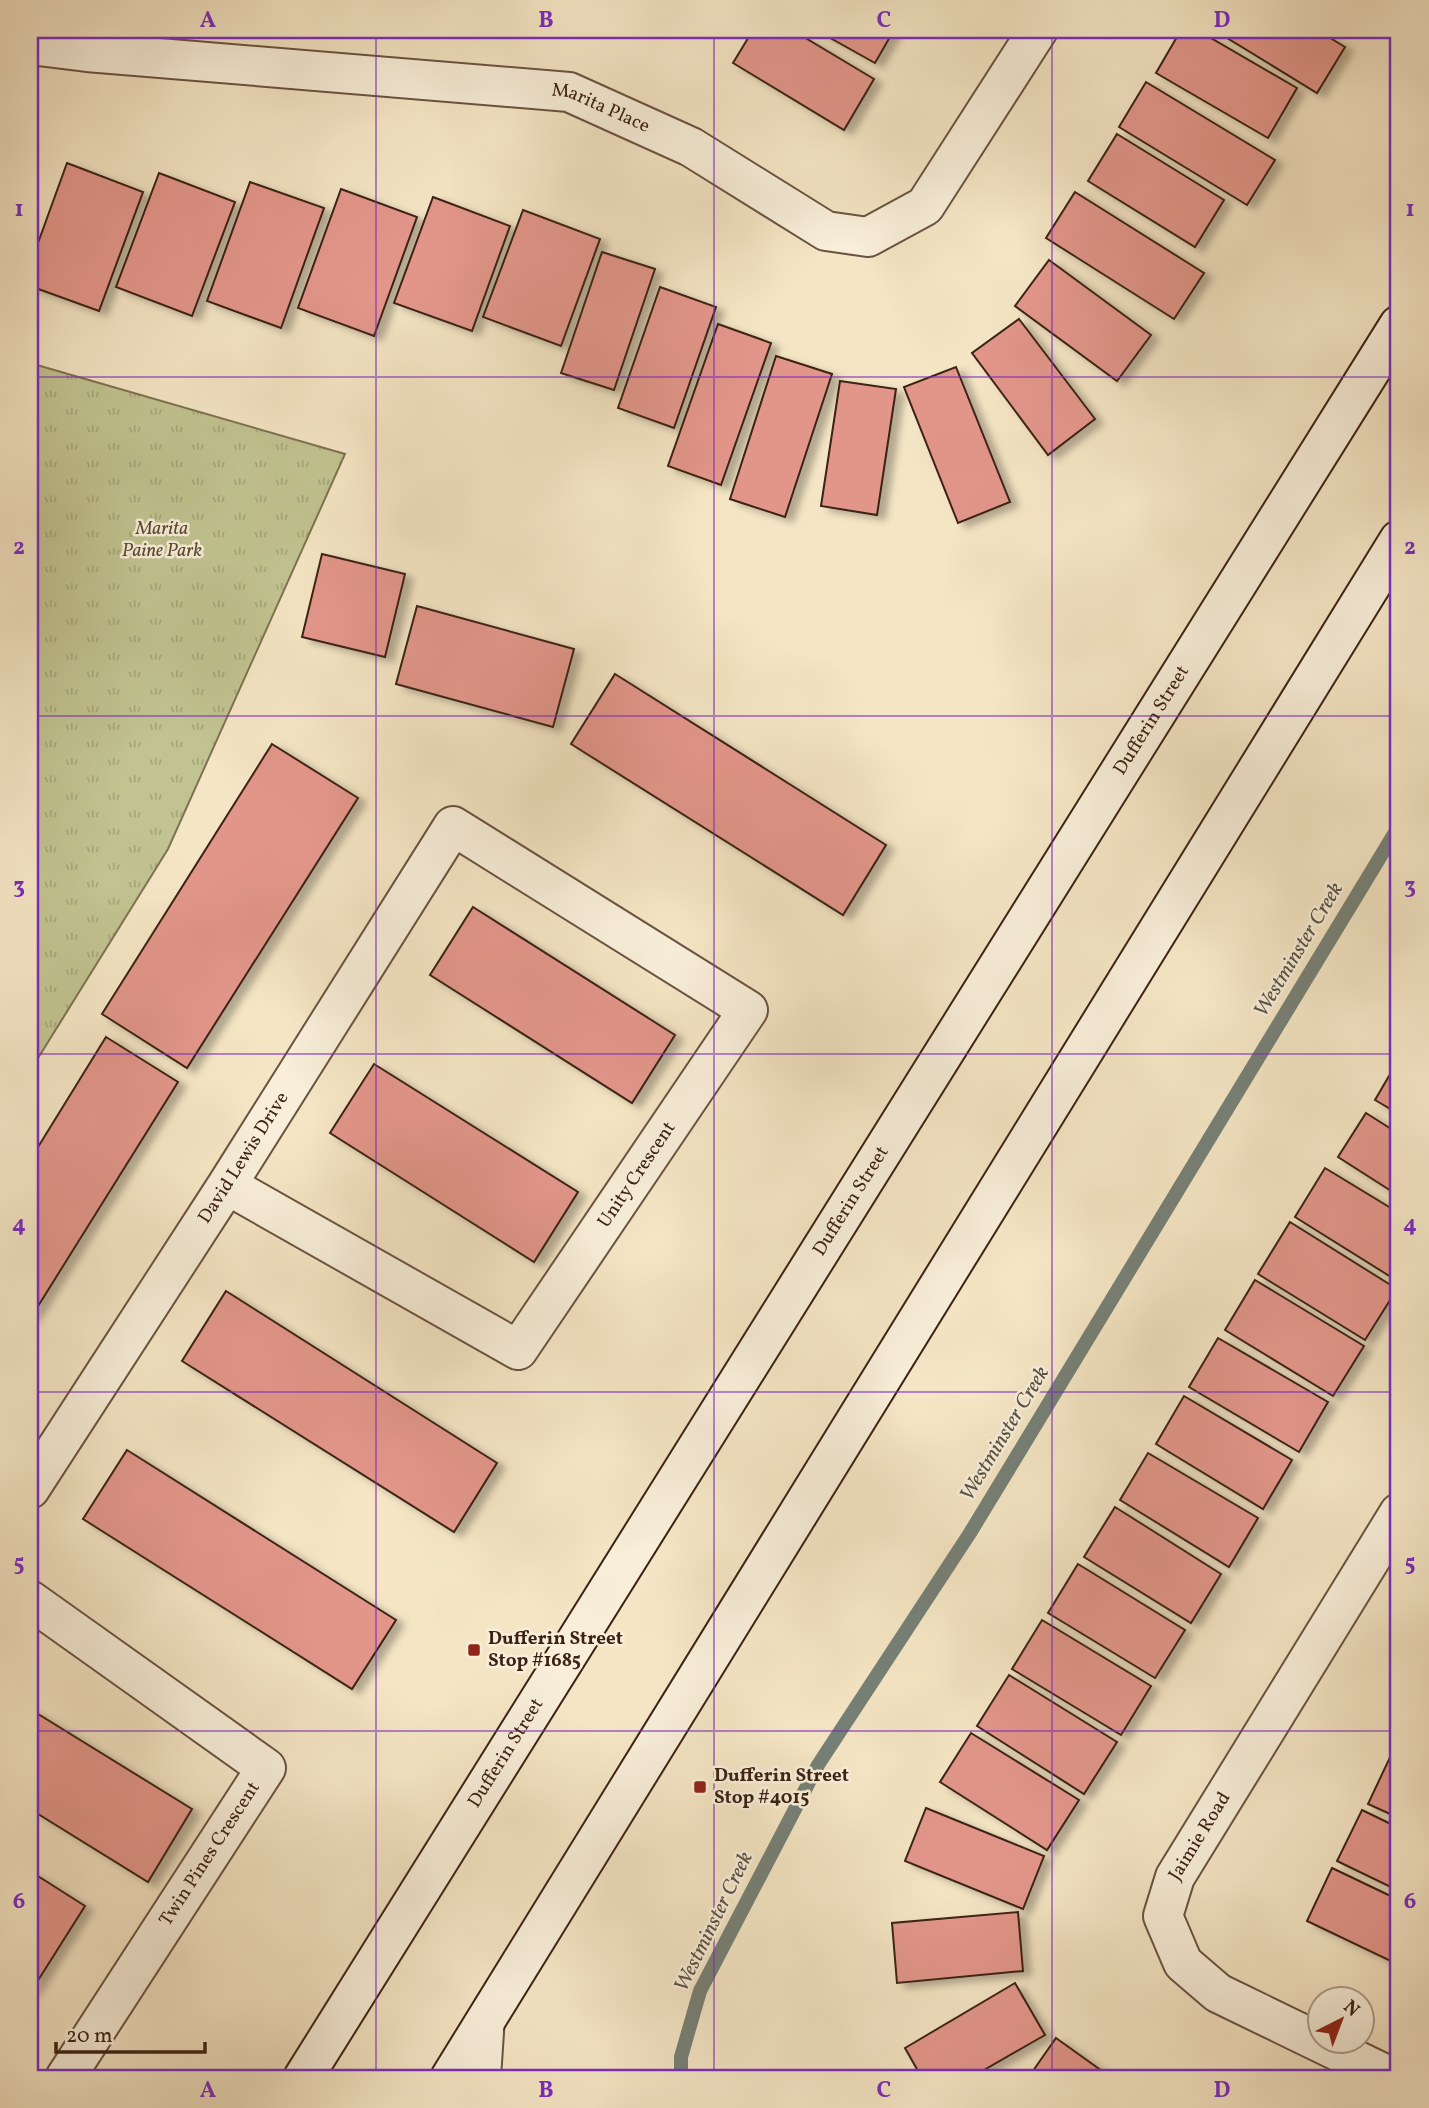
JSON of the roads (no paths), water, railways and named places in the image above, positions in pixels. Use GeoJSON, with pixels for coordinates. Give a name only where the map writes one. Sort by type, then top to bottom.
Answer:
{"type":"FeatureCollection","features":[{"type":"Feature","properties":{"kind":"street","name":"Marita Place"},"geometry":{"type":"LineString","coordinates":[[30,45],[569,92],[691,147],[826,231],[868,236],[925,206],[1038,30]]}},
{"type":"Feature","properties":{"kind":"street","name":"Dufferin Street"},"geometry":{"type":"LineString","coordinates":[[303,2078],[1399,326]]}},
{"type":"Feature","properties":{"kind":"street"},"geometry":{"type":"LineString","coordinates":[[450,2078],[1399,540]]}},
{"type":"Feature","properties":{"kind":"street","name":"David Lewis Drive"},"geometry":{"type":"LineString","coordinates":[[30,1489],[453,826]]}},
{"type":"Feature","properties":{"kind":"street","name":"Unity Crescent"},"geometry":{"type":"LineString","coordinates":[[226,1185],[518,1350],[748,1010],[453,826]]}},
{"type":"Feature","properties":{"kind":"street","name":"Jaimie Road"},"geometry":{"type":"LineString","coordinates":[[1393,2078],[1218,1993],[1183,1963],[1163,1916],[1175,1877],[1399,1513]]}},
{"type":"Feature","properties":{"kind":"street","name":"Twin Pines Crescent"},"geometry":{"type":"LineString","coordinates":[[30,1600],[266,1768],[65,2078]]}},
{"type":"Feature","properties":{"kind":"lane"},"geometry":{"type":"LineString","coordinates":[[487,2078],[492,2012]]}},
{"type":"Feature","properties":{"kind":"waterway","name":"Westminster Creek"},"geometry":{"type":"LineString","coordinates":[[681,2078],[681,2057],[700,1991],[818,1765],[970,1533],[1399,826]]}},
{"type":"Feature","properties":{"kind":"place","name":"Dufferin Street Stop #1685"},"geometry":{"type":"Point","coordinates":[474,1650]}},
{"type":"Feature","properties":{"kind":"place","name":"Dufferin Street Stop #4015"},"geometry":{"type":"Point","coordinates":[700,1787]}},
{"type":"Feature","properties":{"kind":"park label","name":"Marita Paine Park"},"geometry":{"type":"Point","coordinates":[162,540]}}]}
